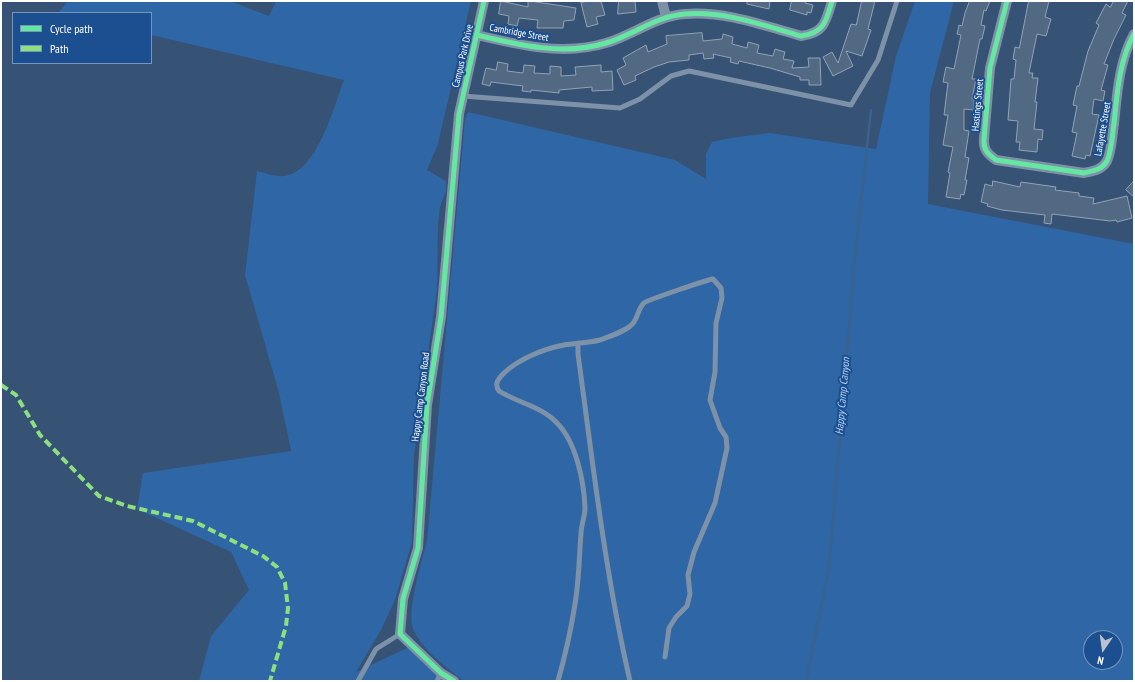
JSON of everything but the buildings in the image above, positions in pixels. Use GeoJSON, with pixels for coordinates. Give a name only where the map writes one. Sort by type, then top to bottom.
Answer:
{"type":"FeatureCollection","features":[{"type":"Feature","properties":{"kind":"street","name":"Campus Park Drive"},"geometry":{"type":"LineString","coordinates":[[459,114],[484,1]]}},
{"type":"Feature","properties":{"kind":"street"},"geometry":{"type":"LineString","coordinates":[[662,1],[666,16]]}},
{"type":"Feature","properties":{"kind":"street","name":"Cambridge Street"},"geometry":{"type":"LineString","coordinates":[[477,35],[520,45],[549,48],[581,48],[606,43],[666,16],[692,14],[731,16],[800,36],[812,34],[821,28],[826,20],[832,1]]}},
{"type":"Feature","properties":{"kind":"street","name":"Hastings Street"},"geometry":{"type":"LineString","coordinates":[[1007,1],[990,68],[984,146],[987,154],[996,160],[1043,166]]}},
{"type":"Feature","properties":{"kind":"street","name":"Lafayette Street"},"geometry":{"type":"LineString","coordinates":[[1043,166],[1084,173],[1098,171],[1107,161],[1112,142],[1120,75],[1124,58],[1134,34]]}},
{"type":"Feature","properties":{"kind":"street","name":"Happy Camp Canyon Road"},"geometry":{"type":"LineString","coordinates":[[400,634],[403,599],[418,548],[427,404],[441,317],[459,114]]}},
{"type":"Feature","properties":{"kind":"street"},"geometry":{"type":"LineString","coordinates":[[400,634],[439,677],[454,681]]}},
{"type":"Feature","properties":{"kind":"lane"},"geometry":{"type":"LineString","coordinates":[[463,96],[620,108],[640,99],[671,76],[689,71],[851,104],[878,60],[897,1]]}},
{"type":"Feature","properties":{"kind":"lane"},"geometry":{"type":"LineString","coordinates":[[558,681],[573,617],[578,584],[581,527],[585,508],[581,480],[575,453],[565,431],[557,422],[542,411],[499,392],[496,388],[497,382],[504,373],[526,358],[561,346],[578,343],[585,344],[601,339],[627,328],[634,323],[643,303],[650,299],[674,293],[713,279],[721,288],[722,298],[716,323],[715,372],[710,400],[720,428],[726,437],[726,448],[715,503],[694,552],[688,575],[690,594],[686,606],[669,628],[665,657]]}},
{"type":"Feature","properties":{"kind":"lane"},"geometry":{"type":"LineString","coordinates":[[578,343],[578,354],[598,513],[611,591],[630,681]]}},
{"type":"Feature","properties":{"kind":"lane"},"geometry":{"type":"LineString","coordinates":[[358,681],[376,649],[400,634]]}},
{"type":"Feature","properties":{"kind":"shaded area"},"geometry":{"type":"Polygon","coordinates":[[[68,1],[230,1],[269,16],[276,1],[471,1],[438,144],[427,170],[446,181],[446,191],[440,207],[438,225],[437,289],[414,455],[412,542],[395,600],[381,630],[356,672],[409,647],[448,681],[199,681],[211,636],[249,590],[231,552],[137,509],[143,473],[291,451],[279,393],[245,275],[257,171],[284,176],[296,172],[306,163],[323,137],[344,80],[152,35],[152,12],[59,12],[68,1]]]}},
{"type":"Feature","properties":{"kind":"shaded area"},"geometry":{"type":"Polygon","coordinates":[[[915,1],[954,1],[930,93],[928,204],[1134,244],[1134,681],[463,681],[423,646],[414,631],[412,612],[415,587],[427,541],[465,119],[468,112],[675,160],[706,179],[706,154],[712,142],[730,138],[770,133],[876,149],[896,56],[915,1]]]}},
{"type":"Feature","properties":{"kind":"waterway","name":"Happy Camp Canyon"},"geometry":{"type":"LineString","coordinates":[[806,681],[829,568],[854,265],[871,110]]}},
{"type":"Feature","properties":{"kind":"marked path"},"geometry":{"type":"LineString","coordinates":[[1,385],[16,395],[40,435],[99,496],[127,506],[193,521],[263,556],[277,567],[285,583],[288,608],[286,626],[270,681]]}},
{"type":"Feature","properties":{"kind":"cycle path"},"geometry":{"type":"LineString","coordinates":[[454,681],[441,673],[400,634],[403,599],[418,548],[427,405],[441,317],[459,114],[484,1]]}},
{"type":"Feature","properties":{"kind":"cycle path"},"geometry":{"type":"LineString","coordinates":[[477,35],[541,48],[574,49],[590,47],[616,40],[654,22],[674,15],[700,14],[729,17],[758,23],[801,36],[815,32],[823,25],[826,21],[832,1]]}},
{"type":"Feature","properties":{"kind":"cycle path"},"geometry":{"type":"LineString","coordinates":[[1007,1],[990,68],[984,139],[984,146],[996,160],[1084,173],[1097,170],[1103,166],[1109,157],[1111,147],[1122,66],[1134,34]]}}]}
